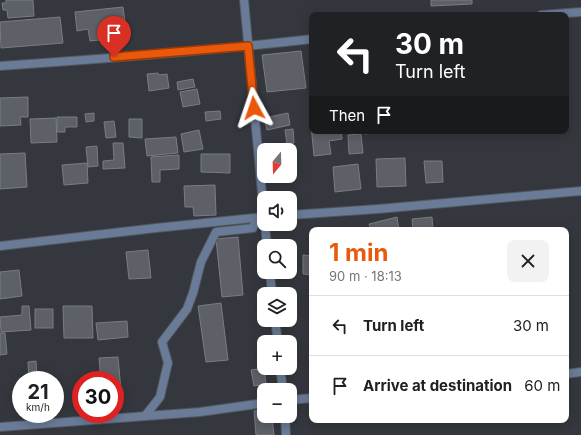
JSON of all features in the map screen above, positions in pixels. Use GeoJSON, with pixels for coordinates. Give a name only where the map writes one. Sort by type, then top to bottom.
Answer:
{"type":"FeatureCollection","features":[{"type":"Feature","properties":{"kind":"street"},"geometry":{"type":"LineString","coordinates":[[244,0],[259,191]]}},
{"type":"Feature","properties":{"kind":"street"},"geometry":{"type":"LineString","coordinates":[[569,13],[581,12]]}},
{"type":"Feature","properties":{"kind":"street"},"geometry":{"type":"LineString","coordinates":[[0,66],[248,46],[309,39]]}},
{"type":"Feature","properties":{"kind":"street"},"geometry":{"type":"LineString","coordinates":[[297,215],[378,209],[581,190]]}},
{"type":"Feature","properties":{"kind":"street"},"geometry":{"type":"LineString","coordinates":[[0,246],[257,217]]}},
{"type":"Feature","properties":{"kind":"street"},"geometry":{"type":"LineString","coordinates":[[145,416],[160,397],[168,363],[162,342],[187,309],[201,262],[216,232],[253,228],[257,222]]}},
{"type":"Feature","properties":{"kind":"street"},"geometry":{"type":"LineString","coordinates":[[569,374],[581,372]]}},
{"type":"Feature","properties":{"kind":"street"},"geometry":{"type":"LineString","coordinates":[[297,399],[309,398]]}},
{"type":"Feature","properties":{"kind":"street"},"geometry":{"type":"LineString","coordinates":[[0,428],[200,412],[257,405]]}},
{"type":"Feature","properties":{"kind":"street"},"geometry":{"type":"LineString","coordinates":[[285,423],[286,435]]}},
{"type":"Feature","properties":{"kind":"building"},"geometry":{"type":"Polygon","coordinates":[[[6,0],[33,0],[34,16],[8,18],[7,10],[3,10],[2,3],[6,3],[6,0]]]}},
{"type":"Feature","properties":{"kind":"building"},"geometry":{"type":"Polygon","coordinates":[[[431,0],[472,0],[472,4],[431,6],[431,0]]]}},
{"type":"Feature","properties":{"kind":"building"},"geometry":{"type":"Polygon","coordinates":[[[123,7],[127,37],[90,41],[88,29],[77,31],[75,12],[123,7]]]}},
{"type":"Feature","properties":{"kind":"building"},"geometry":{"type":"Polygon","coordinates":[[[60,17],[63,43],[1,48],[0,22],[60,17]]]}},
{"type":"Feature","properties":{"kind":"building"},"geometry":{"type":"Polygon","coordinates":[[[301,51],[306,88],[267,92],[262,55],[301,51]]]}},
{"type":"Feature","properties":{"kind":"building"},"geometry":{"type":"Polygon","coordinates":[[[158,73],[159,75],[167,74],[169,88],[149,91],[147,74],[158,73]]]}},
{"type":"Feature","properties":{"kind":"building"},"geometry":{"type":"Polygon","coordinates":[[[193,79],[195,87],[178,90],[177,82],[193,79]]]}},
{"type":"Feature","properties":{"kind":"building"},"geometry":{"type":"Polygon","coordinates":[[[197,89],[200,104],[183,107],[180,92],[197,89]]]}},
{"type":"Feature","properties":{"kind":"building"},"geometry":{"type":"Polygon","coordinates":[[[28,97],[28,117],[20,117],[21,125],[0,126],[0,98],[28,97]]]}},
{"type":"Feature","properties":{"kind":"building"},"geometry":{"type":"Polygon","coordinates":[[[220,111],[221,119],[206,121],[205,112],[220,111]]]}},
{"type":"Feature","properties":{"kind":"building"},"geometry":{"type":"Polygon","coordinates":[[[94,113],[94,121],[86,122],[85,114],[94,113]]]}},
{"type":"Feature","properties":{"kind":"building"},"geometry":{"type":"Polygon","coordinates":[[[288,113],[290,125],[267,130],[264,118],[288,113]]]}},
{"type":"Feature","properties":{"kind":"building"},"geometry":{"type":"Polygon","coordinates":[[[57,117],[77,117],[77,127],[65,127],[65,132],[57,132],[57,117]]]}},
{"type":"Feature","properties":{"kind":"building"},"geometry":{"type":"Polygon","coordinates":[[[56,118],[57,142],[31,143],[30,119],[56,118]]]}},
{"type":"Feature","properties":{"kind":"building"},"geometry":{"type":"Polygon","coordinates":[[[129,119],[142,119],[142,138],[129,137],[129,119]]]}},
{"type":"Feature","properties":{"kind":"building"},"geometry":{"type":"Polygon","coordinates":[[[114,121],[116,137],[106,138],[104,122],[114,121]]]}},
{"type":"Feature","properties":{"kind":"building"},"geometry":{"type":"Polygon","coordinates":[[[293,129],[294,143],[287,143],[285,130],[293,129]]]}},
{"type":"Feature","properties":{"kind":"building"},"geometry":{"type":"Polygon","coordinates":[[[199,130],[203,149],[184,152],[181,134],[199,130]]]}},
{"type":"Feature","properties":{"kind":"building"},"geometry":{"type":"Polygon","coordinates":[[[312,134],[341,134],[342,139],[329,141],[331,154],[314,156],[312,134]]]}},
{"type":"Feature","properties":{"kind":"building"},"geometry":{"type":"Polygon","coordinates":[[[361,134],[363,153],[349,154],[348,135],[361,134]]]}},
{"type":"Feature","properties":{"kind":"building"},"geometry":{"type":"Polygon","coordinates":[[[176,137],[178,153],[147,156],[145,139],[176,137]]]}},
{"type":"Feature","properties":{"kind":"building"},"geometry":{"type":"Polygon","coordinates":[[[113,143],[123,143],[125,168],[103,169],[103,161],[114,160],[113,143]]]}},
{"type":"Feature","properties":{"kind":"building"},"geometry":{"type":"Polygon","coordinates":[[[97,146],[98,166],[88,167],[86,147],[97,146]]]}},
{"type":"Feature","properties":{"kind":"building"},"geometry":{"type":"Polygon","coordinates":[[[25,153],[27,187],[0,189],[0,154],[25,153]]]}},
{"type":"Feature","properties":{"kind":"building"},"geometry":{"type":"Polygon","coordinates":[[[201,154],[230,154],[230,173],[201,172],[201,154]]]}},
{"type":"Feature","properties":{"kind":"building"},"geometry":{"type":"Polygon","coordinates":[[[179,155],[179,169],[160,170],[160,182],[152,182],[151,157],[179,155]]]}},
{"type":"Feature","properties":{"kind":"building"},"geometry":{"type":"Polygon","coordinates":[[[405,158],[406,186],[377,187],[376,159],[405,158]]]}},
{"type":"Feature","properties":{"kind":"building"},"geometry":{"type":"Polygon","coordinates":[[[424,161],[442,161],[443,182],[426,183],[424,161]]]}},
{"type":"Feature","properties":{"kind":"building"},"geometry":{"type":"Polygon","coordinates":[[[87,163],[88,183],[64,185],[62,165],[87,163]]]}},
{"type":"Feature","properties":{"kind":"building"},"geometry":{"type":"Polygon","coordinates":[[[358,164],[361,189],[335,192],[333,167],[358,164]]]}},
{"type":"Feature","properties":{"kind":"building"},"geometry":{"type":"Polygon","coordinates":[[[215,185],[216,215],[194,216],[193,207],[185,207],[184,186],[215,185]]]}},
{"type":"Feature","properties":{"kind":"building"},"geometry":{"type":"Polygon","coordinates":[[[397,217],[399,227],[370,227],[369,224],[397,217]]]}},
{"type":"Feature","properties":{"kind":"building"},"geometry":{"type":"Polygon","coordinates":[[[432,217],[433,227],[413,227],[412,219],[432,217]]]}},
{"type":"Feature","properties":{"kind":"building"},"geometry":{"type":"Polygon","coordinates":[[[238,237],[243,295],[222,297],[216,239],[238,237]]]}},
{"type":"Feature","properties":{"kind":"building"},"geometry":{"type":"Polygon","coordinates":[[[148,250],[151,278],[129,279],[126,252],[148,250]]]}},
{"type":"Feature","properties":{"kind":"building"},"geometry":{"type":"Polygon","coordinates":[[[303,255],[309,256],[309,275],[303,274],[303,255]]]}},
{"type":"Feature","properties":{"kind":"building"},"geometry":{"type":"Polygon","coordinates":[[[19,270],[22,296],[0,299],[0,272],[19,270]]]}},
{"type":"Feature","properties":{"kind":"building"},"geometry":{"type":"Polygon","coordinates":[[[221,303],[228,360],[206,362],[198,306],[221,303]]]}},
{"type":"Feature","properties":{"kind":"building"},"geometry":{"type":"Polygon","coordinates":[[[22,306],[29,306],[31,330],[1,332],[0,317],[22,315],[22,306]]]}},
{"type":"Feature","properties":{"kind":"building"},"geometry":{"type":"Polygon","coordinates":[[[63,306],[92,306],[93,338],[64,338],[63,306]]]}},
{"type":"Feature","properties":{"kind":"building"},"geometry":{"type":"Polygon","coordinates":[[[35,309],[53,309],[53,328],[35,328],[35,309]]]}},
{"type":"Feature","properties":{"kind":"building"},"geometry":{"type":"Polygon","coordinates":[[[127,321],[128,337],[98,340],[96,323],[127,321]]]}},
{"type":"Feature","properties":{"kind":"building"},"geometry":{"type":"Polygon","coordinates":[[[0,333],[5,333],[7,354],[0,355],[0,333]]]}},
{"type":"Feature","properties":{"kind":"building"},"geometry":{"type":"Polygon","coordinates":[[[118,357],[119,371],[100,371],[99,358],[118,357]]]}},
{"type":"Feature","properties":{"kind":"building"},"geometry":{"type":"Polygon","coordinates":[[[36,361],[37,371],[28,371],[28,362],[36,361]]]}},
{"type":"Feature","properties":{"kind":"building"},"geometry":{"type":"Polygon","coordinates":[[[257,369],[257,375],[265,375],[266,383],[257,383],[257,386],[254,386],[251,370],[257,369]]]}},
{"type":"Feature","properties":{"kind":"building"},"geometry":{"type":"Polygon","coordinates":[[[254,411],[257,411],[257,423],[273,423],[274,435],[256,435],[254,411]]]}},
{"type":"Feature","properties":{"kind":"route"},"geometry":{"type":"LineString","coordinates":[[114,57],[248,46],[254,108]]}}]}
